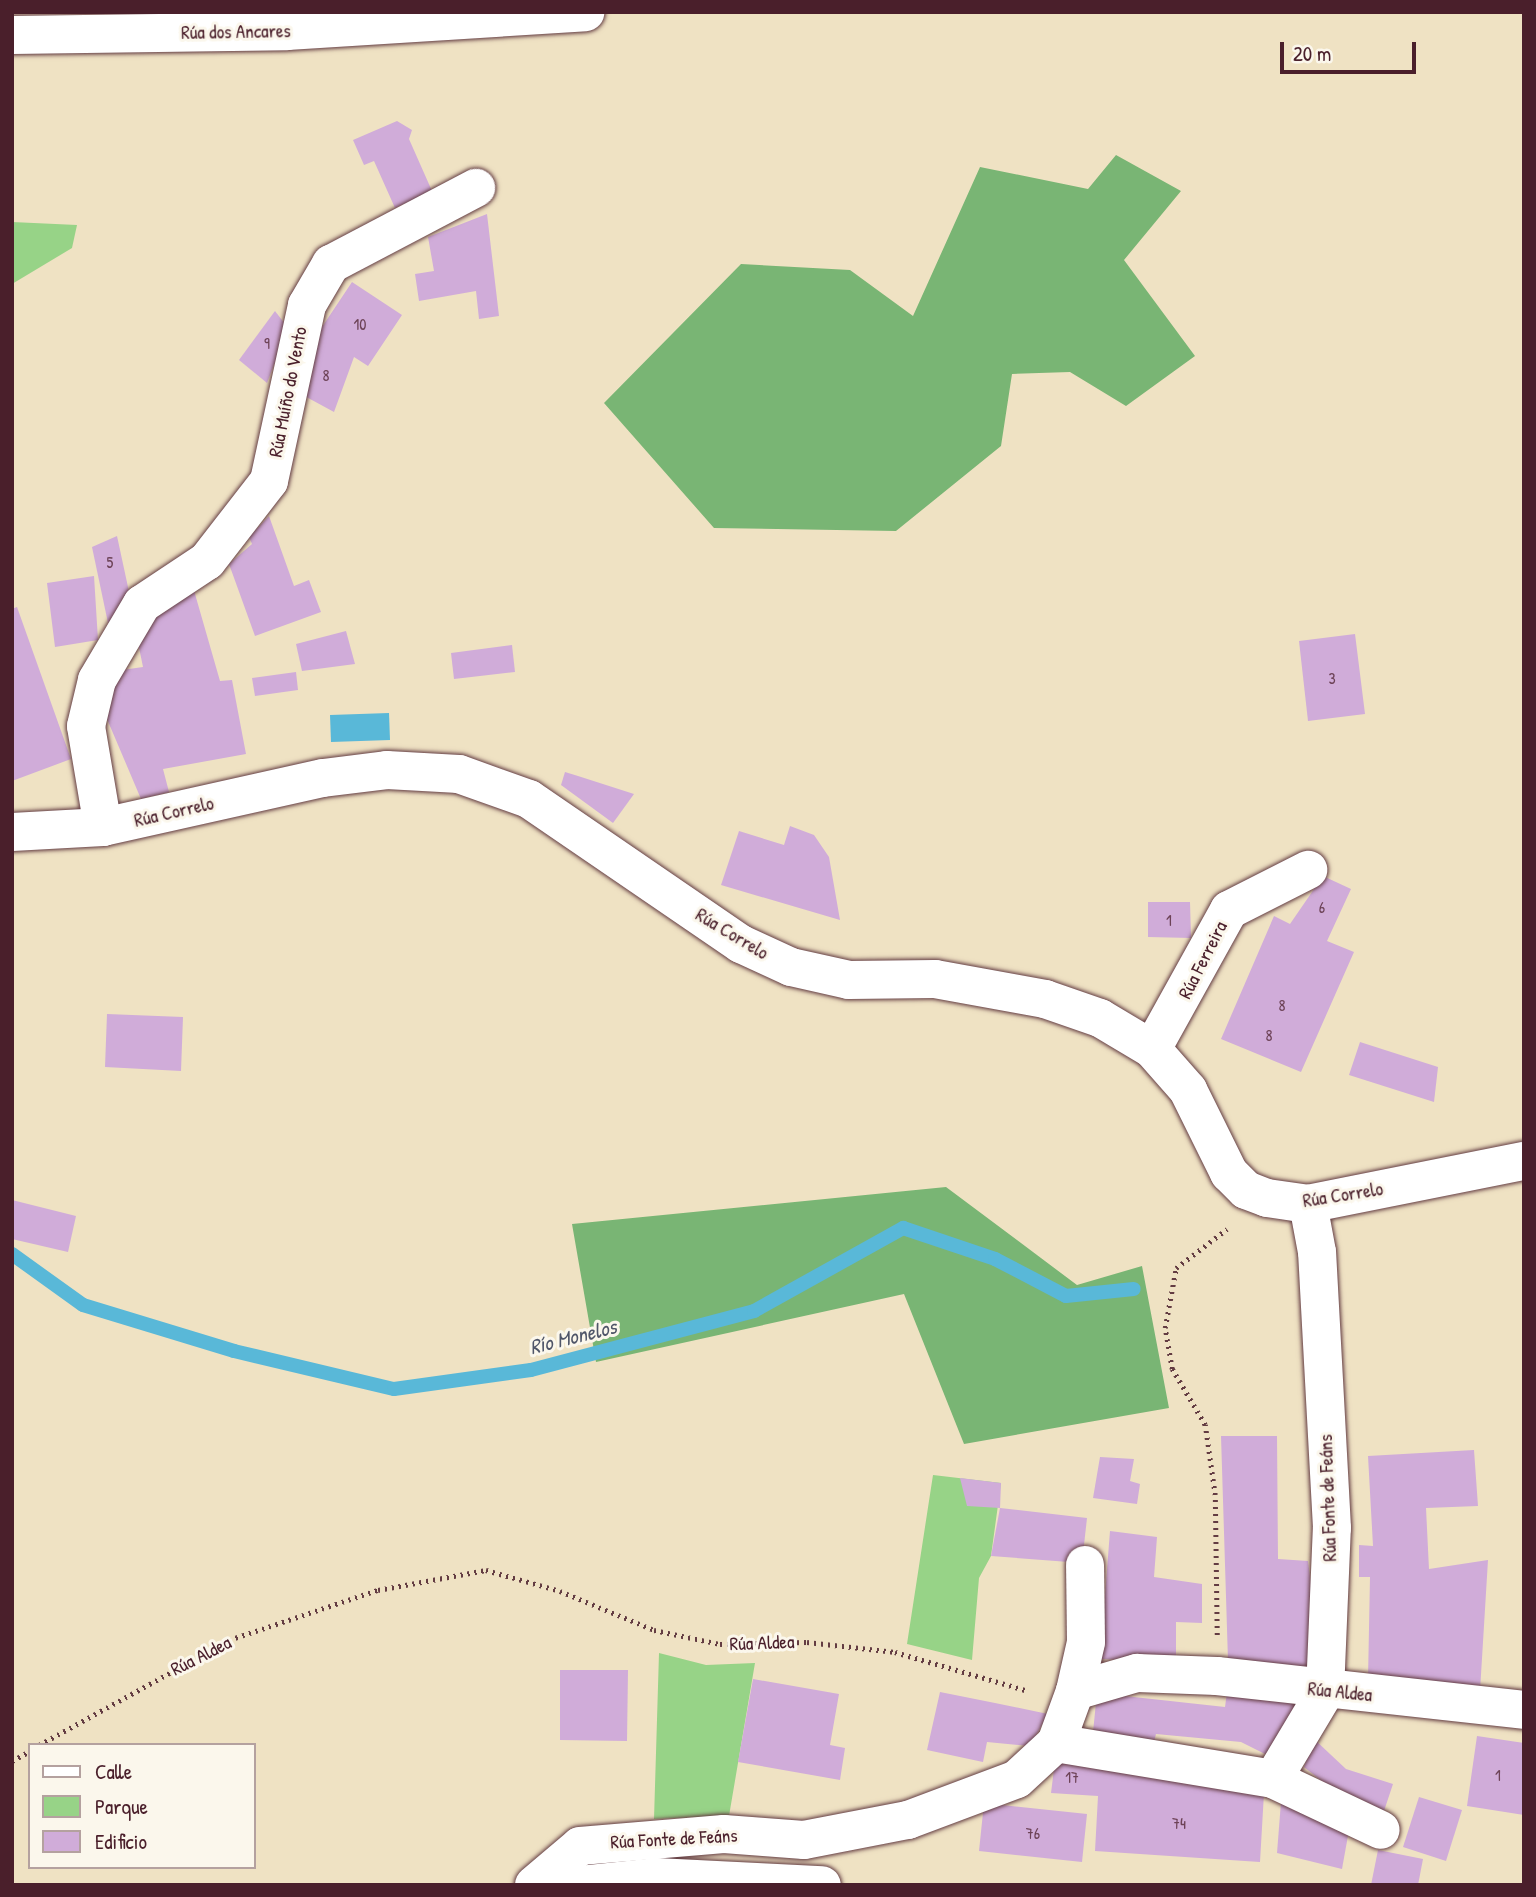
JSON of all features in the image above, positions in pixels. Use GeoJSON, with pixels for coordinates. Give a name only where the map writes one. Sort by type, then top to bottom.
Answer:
{"type":"FeatureCollection","features":[{"type":"Feature","properties":{"kind":"street","name":"Rúa dos Ancares"},"geometry":{"type":"LineString","coordinates":[[12,35],[287,31],[585,12]]}},
{"type":"Feature","properties":{"kind":"street","name":"Rúa Muíño do Vento"},"geometry":{"type":"LineString","coordinates":[[103,827],[86,726],[97,680],[142,604],[207,561],[269,481],[307,305],[331,264],[475,188]]}},
{"type":"Feature","properties":{"kind":"street","name":"Rúa Correlo"},"geometry":{"type":"LineString","coordinates":[[12,832],[103,827],[323,778],[387,770],[459,774],[529,799],[741,944],[791,967],[849,980],[935,979],[1045,999],[1100,1018],[1152,1049],[1188,1090],[1229,1172],[1246,1190],[1267,1198],[1308,1204],[1524,1161]]}},
{"type":"Feature","properties":{"kind":"street","name":"Rúa Ferreira"},"geometry":{"type":"LineString","coordinates":[[1152,1049],[1229,911],[1308,870]]}},
{"type":"Feature","properties":{"kind":"street","name":"Rúa Fonte de Feáns"},"geometry":{"type":"LineString","coordinates":[[1273,1779],[1325,1692],[1332,1528],[1317,1252],[1308,1204]]}},
{"type":"Feature","properties":{"kind":"street","name":"Rúa Fonte de Feáns"},"geometry":{"type":"LineString","coordinates":[[534,1885],[580,1846],[724,1833],[804,1840],[908,1820],[1017,1779],[1056,1743],[1075,1691],[1086,1642],[1085,1565]]}},
{"type":"Feature","properties":{"kind":"street","name":"Rúa Aldea"},"geometry":{"type":"LineString","coordinates":[[1075,1691],[1137,1673],[1217,1676],[1325,1692],[1524,1710]]}},
{"type":"Feature","properties":{"kind":"street"},"geometry":{"type":"LineString","coordinates":[[1056,1743],[1273,1779],[1381,1830]]}},
{"type":"Feature","properties":{"kind":"street"},"geometry":{"type":"LineString","coordinates":[[580,1885],[656,1877],[822,1885]]}},
{"type":"Feature","properties":{"kind":"path"},"geometry":{"type":"LineString","coordinates":[[1217,1676],[1215,1495],[1205,1425],[1172,1369],[1165,1328],[1176,1268],[1267,1198]]}},
{"type":"Feature","properties":{"kind":"path","name":"Rúa Aldea"},"geometry":{"type":"LineString","coordinates":[[43,1743],[229,1640],[378,1590],[486,1570],[561,1591],[654,1630],[720,1644],[807,1642],[895,1652],[1028,1691],[1075,1691]]}},
{"type":"Feature","properties":{"kind":"path"},"geometry":{"type":"LineString","coordinates":[[12,1761],[28,1752]]}},
{"type":"Feature","properties":{"kind":"green space"},"geometry":{"type":"Polygon","coordinates":[[[1116,155],[1181,191],[1124,260],[1195,356],[1126,406],[1070,372],[1012,374],[1001,446],[896,531],[714,528],[604,403],[741,264],[850,270],[913,316],[980,167],[1088,189],[1116,155]]]}},
{"type":"Feature","properties":{"kind":"green space"},"geometry":{"type":"Polygon","coordinates":[[[12,222],[77,225],[72,248],[12,284],[12,222]]]}},
{"type":"Feature","properties":{"kind":"green space"},"geometry":{"type":"Polygon","coordinates":[[[946,1187],[1077,1285],[1142,1266],[1169,1408],[964,1444],[904,1294],[596,1362],[572,1224],[946,1187]]]}},
{"type":"Feature","properties":{"kind":"green space"},"geometry":{"type":"Polygon","coordinates":[[[933,1475],[1001,1483],[991,1556],[979,1578],[972,1660],[907,1644],[933,1475]]]}},
{"type":"Feature","properties":{"kind":"green space"},"geometry":{"type":"Polygon","coordinates":[[[659,1653],[706,1665],[755,1663],[729,1816],[654,1819],[659,1653]]]}},
{"type":"Feature","properties":{"kind":"water"},"geometry":{"type":"Polygon","coordinates":[[[389,713],[390,740],[331,742],[330,715],[389,713]]]}},
{"type":"Feature","properties":{"kind":"building"},"geometry":{"type":"Polygon","coordinates":[[[397,121],[412,130],[409,139],[432,191],[395,208],[374,161],[364,165],[353,140],[397,121]]]}},
{"type":"Feature","properties":{"kind":"building"},"geometry":{"type":"Polygon","coordinates":[[[487,214],[499,316],[479,319],[476,291],[419,301],[415,274],[434,271],[428,237],[487,214]]]}},
{"type":"Feature","properties":{"kind":"building"},"geometry":{"type":"Polygon","coordinates":[[[352,282],[402,315],[368,366],[354,357],[334,412],[299,393],[318,333],[352,282]]]}},
{"type":"Feature","properties":{"kind":"building"},"geometry":{"type":"Polygon","coordinates":[[[275,311],[288,328],[267,383],[239,360],[275,311]]]}},
{"type":"Feature","properties":{"kind":"building"},"geometry":{"type":"Polygon","coordinates":[[[269,516],[294,586],[309,580],[321,612],[255,636],[229,564],[252,544],[249,537],[269,516]]]}},
{"type":"Feature","properties":{"kind":"building"},"geometry":{"type":"Polygon","coordinates":[[[117,536],[131,601],[108,623],[92,547],[117,536]]]}},
{"type":"Feature","properties":{"kind":"building"},"geometry":{"type":"Polygon","coordinates":[[[94,576],[98,640],[55,647],[47,583],[94,576]]]}},
{"type":"Feature","properties":{"kind":"building"},"geometry":{"type":"Polygon","coordinates":[[[193,587],[220,681],[232,680],[246,754],[163,769],[169,792],[141,799],[107,719],[115,671],[143,667],[135,628],[193,587]]]}},
{"type":"Feature","properties":{"kind":"building"},"geometry":{"type":"Polygon","coordinates":[[[17,607],[71,759],[12,781],[12,609],[17,607]]]}},
{"type":"Feature","properties":{"kind":"building"},"geometry":{"type":"Polygon","coordinates":[[[346,631],[355,664],[302,671],[296,644],[346,631]]]}},
{"type":"Feature","properties":{"kind":"building"},"geometry":{"type":"Polygon","coordinates":[[[1355,634],[1365,714],[1308,721],[1299,641],[1355,634]]]}},
{"type":"Feature","properties":{"kind":"building"},"geometry":{"type":"Polygon","coordinates":[[[512,645],[515,672],[454,679],[451,653],[512,645]]]}},
{"type":"Feature","properties":{"kind":"building"},"geometry":{"type":"Polygon","coordinates":[[[296,672],[298,690],[255,696],[252,678],[296,672]]]}},
{"type":"Feature","properties":{"kind":"building"},"geometry":{"type":"Polygon","coordinates":[[[565,772],[634,794],[613,823],[561,785],[565,772]]]}},
{"type":"Feature","properties":{"kind":"building"},"geometry":{"type":"Polygon","coordinates":[[[790,826],[814,835],[829,857],[840,920],[721,885],[739,831],[784,845],[790,826]]]}},
{"type":"Feature","properties":{"kind":"building"},"geometry":{"type":"Polygon","coordinates":[[[1323,876],[1351,889],[1327,941],[1354,952],[1301,1072],[1221,1039],[1274,916],[1290,924],[1323,876]]]}},
{"type":"Feature","properties":{"kind":"building"},"geometry":{"type":"Polygon","coordinates":[[[1148,902],[1190,902],[1191,938],[1148,937],[1148,902]]]}},
{"type":"Feature","properties":{"kind":"building"},"geometry":{"type":"Polygon","coordinates":[[[107,1014],[183,1017],[181,1071],[105,1067],[107,1014]]]}},
{"type":"Feature","properties":{"kind":"building"},"geometry":{"type":"Polygon","coordinates":[[[1360,1042],[1438,1067],[1434,1102],[1349,1075],[1360,1042]]]}},
{"type":"Feature","properties":{"kind":"building"},"geometry":{"type":"Polygon","coordinates":[[[12,1200],[76,1216],[68,1252],[12,1239],[12,1200]]]}},
{"type":"Feature","properties":{"kind":"building"},"geometry":{"type":"Polygon","coordinates":[[[1221,1436],[1277,1436],[1278,1559],[1308,1561],[1316,1622],[1311,1680],[1228,1661],[1221,1436]]]}},
{"type":"Feature","properties":{"kind":"building"},"geometry":{"type":"Polygon","coordinates":[[[1474,1450],[1478,1506],[1426,1508],[1429,1569],[1488,1560],[1480,1691],[1368,1679],[1370,1577],[1359,1577],[1359,1545],[1373,1546],[1368,1456],[1474,1450]]]}},
{"type":"Feature","properties":{"kind":"building"},"geometry":{"type":"Polygon","coordinates":[[[1100,1457],[1134,1459],[1130,1481],[1140,1484],[1137,1504],[1093,1498],[1100,1457]]]}},
{"type":"Feature","properties":{"kind":"building"},"geometry":{"type":"Polygon","coordinates":[[[960,1478],[1001,1483],[1000,1508],[967,1506],[960,1478]]]}},
{"type":"Feature","properties":{"kind":"building"},"geometry":{"type":"Polygon","coordinates":[[[1000,1508],[1087,1518],[1082,1563],[991,1556],[1000,1508]]]}},
{"type":"Feature","properties":{"kind":"building"},"geometry":{"type":"Polygon","coordinates":[[[1110,1531],[1157,1537],[1154,1577],[1202,1584],[1202,1623],[1176,1622],[1176,1662],[1100,1659],[1110,1531]]]}},
{"type":"Feature","properties":{"kind":"building"},"geometry":{"type":"Polygon","coordinates":[[[560,1670],[628,1670],[627,1741],[560,1740],[560,1670]]]}},
{"type":"Feature","properties":{"kind":"building"},"geometry":{"type":"Polygon","coordinates":[[[753,1679],[839,1694],[830,1745],[845,1748],[840,1780],[738,1762],[753,1679]]]}},
{"type":"Feature","properties":{"kind":"building"},"geometry":{"type":"Polygon","coordinates":[[[1228,1685],[1297,1703],[1269,1756],[1241,1742],[1156,1734],[1154,1742],[1093,1732],[1097,1693],[1225,1707],[1228,1685]]]}},
{"type":"Feature","properties":{"kind":"building"},"geometry":{"type":"Polygon","coordinates":[[[940,1692],[1048,1714],[1030,1746],[987,1742],[983,1762],[927,1750],[940,1692]]]}},
{"type":"Feature","properties":{"kind":"building"},"geometry":{"type":"Polygon","coordinates":[[[1477,1736],[1524,1743],[1524,1815],[1467,1806],[1477,1736]]]}},
{"type":"Feature","properties":{"kind":"building"},"geometry":{"type":"Polygon","coordinates":[[[1314,1739],[1346,1769],[1393,1784],[1383,1814],[1338,1794],[1304,1767],[1314,1739]]]}},
{"type":"Feature","properties":{"kind":"building"},"geometry":{"type":"Polygon","coordinates":[[[1055,1761],[1264,1793],[1260,1862],[1095,1851],[1098,1796],[1051,1793],[1055,1761]]]}},
{"type":"Feature","properties":{"kind":"building"},"geometry":{"type":"Polygon","coordinates":[[[1419,1797],[1462,1810],[1446,1861],[1403,1847],[1419,1797]]]}},
{"type":"Feature","properties":{"kind":"building"},"geometry":{"type":"Polygon","coordinates":[[[1281,1802],[1349,1830],[1342,1869],[1277,1853],[1281,1802]]]}},
{"type":"Feature","properties":{"kind":"building"},"geometry":{"type":"Polygon","coordinates":[[[984,1803],[1087,1814],[1082,1862],[979,1851],[984,1803]]]}},
{"type":"Feature","properties":{"kind":"building"},"geometry":{"type":"Polygon","coordinates":[[[1378,1850],[1423,1859],[1418,1885],[1371,1885],[1378,1850]]]}},
{"type":"Feature","properties":{"kind":"waterway","name":"Río Monelos"},"geometry":{"type":"LineString","coordinates":[[12,1254],[83,1305],[234,1351],[394,1389],[531,1370],[754,1311],[903,1228],[995,1259],[1066,1296],[1134,1289]]}}]}
